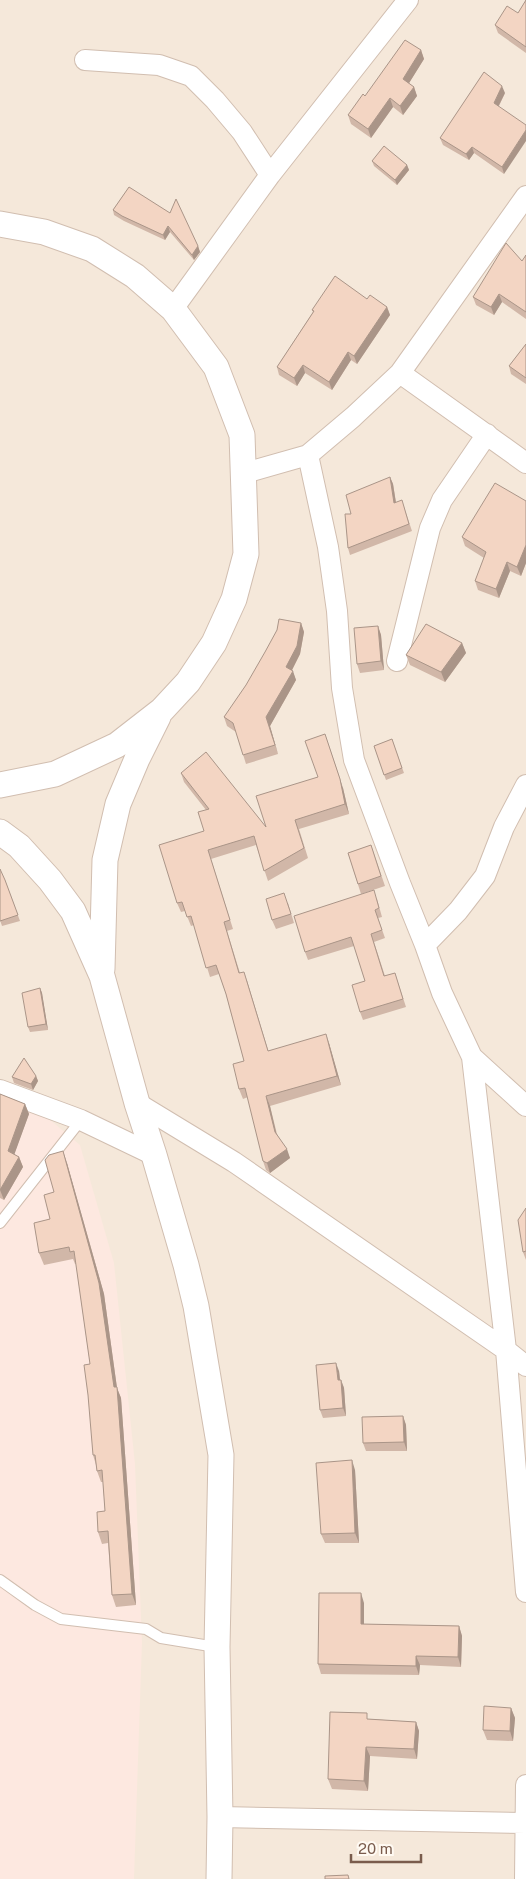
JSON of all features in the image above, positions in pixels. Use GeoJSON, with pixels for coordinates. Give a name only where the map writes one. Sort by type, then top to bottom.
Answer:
{"type":"FeatureCollection","features":[{"type":"Feature","properties":{"kind":"street"},"geometry":{"type":"LineString","coordinates":[[173,309],[270,175],[408,0]]}},
{"type":"Feature","properties":{"kind":"street"},"geometry":{"type":"LineString","coordinates":[[85,60],[159,65],[191,76],[215,100],[242,132],[270,175]]}},
{"type":"Feature","properties":{"kind":"street"},"geometry":{"type":"LineString","coordinates":[[245,473],[308,456],[400,373],[526,196]]}},
{"type":"Feature","properties":{"kind":"street"},"geometry":{"type":"LineString","coordinates":[[0,224],[44,232],[92,249],[136,276],[173,309],[216,367],[242,435],[245,473],[246,554],[234,600],[214,643],[188,682],[162,710],[117,745],[56,774],[0,785]]}},
{"type":"Feature","properties":{"kind":"street"},"geometry":{"type":"LineString","coordinates":[[400,373],[526,463]]}},
{"type":"Feature","properties":{"kind":"street"},"geometry":{"type":"LineString","coordinates":[[397,661],[430,528],[442,500],[486,434]]}},
{"type":"Feature","properties":{"kind":"street"},"geometry":{"type":"LineString","coordinates":[[308,456],[328,546],[337,611],[342,688],[354,760],[442,993],[472,1057],[506,1350],[526,1592]]}},
{"type":"Feature","properties":{"kind":"street"},"geometry":{"type":"LineString","coordinates":[[102,976],[105,860],[118,804],[137,759],[162,710]]}},
{"type":"Feature","properties":{"kind":"street"},"geometry":{"type":"LineString","coordinates":[[425,945],[458,911],[485,876],[504,828],[526,786]]}},
{"type":"Feature","properties":{"kind":"street"},"geometry":{"type":"LineString","coordinates":[[0,832],[19,846],[50,880],[73,911],[102,976],[137,1103],[186,1265],[196,1306],[221,1455],[217,1647],[220,1817],[219,1879]]}},
{"type":"Feature","properties":{"kind":"street"},"geometry":{"type":"LineString","coordinates":[[472,1057],[526,1106]]}},
{"type":"Feature","properties":{"kind":"street"},"geometry":{"type":"LineString","coordinates":[[0,1090],[80,1120],[154,1155]]}},
{"type":"Feature","properties":{"kind":"street"},"geometry":{"type":"LineString","coordinates":[[137,1103],[234,1162],[506,1350],[526,1366]]}},
{"type":"Feature","properties":{"kind":"street"},"geometry":{"type":"LineString","coordinates":[[525,1879],[526,1785]]}},
{"type":"Feature","properties":{"kind":"street"},"geometry":{"type":"LineString","coordinates":[[220,1817],[525,1823]]}},
{"type":"Feature","properties":{"kind":"lane"},"geometry":{"type":"LineString","coordinates":[[0,1223],[80,1120]]}},
{"type":"Feature","properties":{"kind":"lane"},"geometry":{"type":"LineString","coordinates":[[0,1580],[35,1605],[61,1619],[146,1629],[160,1638],[217,1647]]}},
{"type":"Feature","properties":{"kind":"shaded area"},"geometry":{"type":"Polygon","coordinates":[[[0,0],[526,0],[526,1879],[0,1879],[0,0]]]}},
{"type":"Feature","properties":{"kind":"shaded area"},"geometry":{"type":"Polygon","coordinates":[[[0,1095],[29,1102],[80,1145],[114,1263],[135,1464],[142,1642],[134,1879],[0,1879],[0,1095]]]}},
{"type":"Feature","properties":{"kind":"building"},"geometry":{"type":"Polygon","coordinates":[[[526,0],[526,47],[495,25],[507,6],[518,13],[526,0]]]}},
{"type":"Feature","properties":{"kind":"building"},"geometry":{"type":"Polygon","coordinates":[[[405,40],[421,50],[403,79],[414,87],[400,106],[390,98],[368,129],[348,115],[363,94],[365,96],[405,40]]]}},
{"type":"Feature","properties":{"kind":"building"},"geometry":{"type":"Polygon","coordinates":[[[484,72],[502,86],[494,103],[526,125],[526,130],[502,167],[472,147],[466,154],[440,138],[484,72]]]}},
{"type":"Feature","properties":{"kind":"building"},"geometry":{"type":"Polygon","coordinates":[[[384,146],[407,165],[395,180],[372,161],[384,146]]]}},
{"type":"Feature","properties":{"kind":"building"},"geometry":{"type":"Polygon","coordinates":[[[129,187],[170,213],[176,199],[198,246],[192,255],[168,226],[163,235],[113,210],[129,187]]]}},
{"type":"Feature","properties":{"kind":"building"},"geometry":{"type":"Polygon","coordinates":[[[506,243],[522,261],[526,255],[526,312],[499,294],[491,307],[473,297],[506,243]]]}},
{"type":"Feature","properties":{"kind":"building"},"geometry":{"type":"Polygon","coordinates":[[[335,276],[367,299],[370,295],[387,307],[354,356],[348,352],[329,382],[303,365],[294,378],[277,367],[335,276]]]}},
{"type":"Feature","properties":{"kind":"building"},"geometry":{"type":"Polygon","coordinates":[[[526,344],[526,378],[509,366],[526,344]]]}},
{"type":"Feature","properties":{"kind":"building"},"geometry":{"type":"Polygon","coordinates":[[[390,477],[394,503],[402,500],[409,524],[348,548],[345,514],[351,514],[346,495],[390,477]]]}},
{"type":"Feature","properties":{"kind":"building"},"geometry":{"type":"Polygon","coordinates":[[[495,483],[526,501],[526,545],[517,567],[507,562],[496,589],[475,581],[486,552],[462,537],[495,483]]]}},
{"type":"Feature","properties":{"kind":"building"},"geometry":{"type":"Polygon","coordinates":[[[279,619],[301,623],[297,646],[286,667],[293,671],[266,717],[275,745],[243,755],[233,723],[224,717],[246,685],[265,652],[277,630],[279,619]]]}},
{"type":"Feature","properties":{"kind":"building"},"geometry":{"type":"Polygon","coordinates":[[[426,624],[462,643],[441,672],[406,655],[426,624]]]}},
{"type":"Feature","properties":{"kind":"building"},"geometry":{"type":"Polygon","coordinates":[[[378,626],[381,661],[357,664],[354,628],[378,626]]]}},
{"type":"Feature","properties":{"kind":"building"},"geometry":{"type":"Polygon","coordinates":[[[325,734],[340,779],[345,804],[295,820],[304,848],[264,871],[254,836],[208,850],[230,920],[224,922],[239,973],[244,972],[268,1051],[326,1034],[337,1076],[266,1096],[275,1132],[287,1149],[267,1163],[263,1161],[245,1088],[239,1089],[233,1064],[244,1061],[226,994],[216,965],[206,968],[191,916],[187,917],[182,902],[177,903],[159,845],[204,831],[198,812],[209,809],[181,773],[206,752],[266,827],[256,796],[318,777],[305,741],[325,734]]]}},
{"type":"Feature","properties":{"kind":"building"},"geometry":{"type":"Polygon","coordinates":[[[392,739],[402,768],[384,775],[374,746],[392,739]]]}},
{"type":"Feature","properties":{"kind":"building"},"geometry":{"type":"Polygon","coordinates":[[[371,845],[381,876],[358,884],[348,853],[371,845]]]}},
{"type":"Feature","properties":{"kind":"building"},"geometry":{"type":"Polygon","coordinates":[[[0,869],[18,915],[0,921],[0,869]]]}},
{"type":"Feature","properties":{"kind":"building"},"geometry":{"type":"Polygon","coordinates":[[[374,890],[379,908],[375,910],[382,930],[371,934],[384,976],[395,973],[403,999],[360,1012],[352,985],[365,981],[351,937],[305,952],[294,916],[374,890]]]}},
{"type":"Feature","properties":{"kind":"building"},"geometry":{"type":"Polygon","coordinates":[[[284,893],[291,914],[272,920],[266,899],[284,893]]]}},
{"type":"Feature","properties":{"kind":"building"},"geometry":{"type":"Polygon","coordinates":[[[40,988],[46,1024],[28,1027],[22,993],[40,988]]]}},
{"type":"Feature","properties":{"kind":"building"},"geometry":{"type":"Polygon","coordinates":[[[24,1058],[36,1076],[31,1084],[12,1077],[24,1058]]]}},
{"type":"Feature","properties":{"kind":"building"},"geometry":{"type":"Polygon","coordinates":[[[0,1094],[25,1104],[8,1151],[19,1157],[0,1190],[0,1094]]]}},
{"type":"Feature","properties":{"kind":"building"},"geometry":{"type":"Polygon","coordinates":[[[63,1151],[99,1283],[114,1387],[117,1387],[132,1594],[112,1595],[108,1531],[98,1532],[97,1512],[105,1511],[102,1470],[97,1471],[95,1455],[93,1455],[84,1365],[90,1364],[74,1251],[70,1252],[69,1247],[39,1253],[34,1223],[50,1219],[44,1195],[54,1192],[45,1160],[49,1155],[63,1151]]]}},
{"type":"Feature","properties":{"kind":"building"},"geometry":{"type":"Polygon","coordinates":[[[526,1208],[526,1251],[523,1252],[518,1220],[526,1208]]]}},
{"type":"Feature","properties":{"kind":"building"},"geometry":{"type":"Polygon","coordinates":[[[336,1363],[338,1380],[341,1380],[343,1408],[320,1410],[316,1365],[336,1363]]]}},
{"type":"Feature","properties":{"kind":"building"},"geometry":{"type":"Polygon","coordinates":[[[403,1416],[404,1442],[363,1443],[362,1417],[403,1416]]]}},
{"type":"Feature","properties":{"kind":"building"},"geometry":{"type":"Polygon","coordinates":[[[352,1460],[355,1533],[321,1534],[316,1463],[352,1460]]]}},
{"type":"Feature","properties":{"kind":"building"},"geometry":{"type":"Polygon","coordinates":[[[319,1593],[361,1593],[361,1624],[459,1626],[458,1657],[416,1656],[416,1666],[318,1664],[319,1593]]]}},
{"type":"Feature","properties":{"kind":"building"},"geometry":{"type":"Polygon","coordinates":[[[484,1706],[511,1708],[510,1731],[483,1730],[484,1706]]]}},
{"type":"Feature","properties":{"kind":"building"},"geometry":{"type":"Polygon","coordinates":[[[330,1712],[367,1713],[367,1719],[416,1722],[414,1749],[366,1747],[364,1781],[328,1779],[330,1712]]]}},
{"type":"Feature","properties":{"kind":"building"},"geometry":{"type":"Polygon","coordinates":[[[348,1875],[349,1879],[325,1879],[325,1876],[348,1875]]]}}]}
